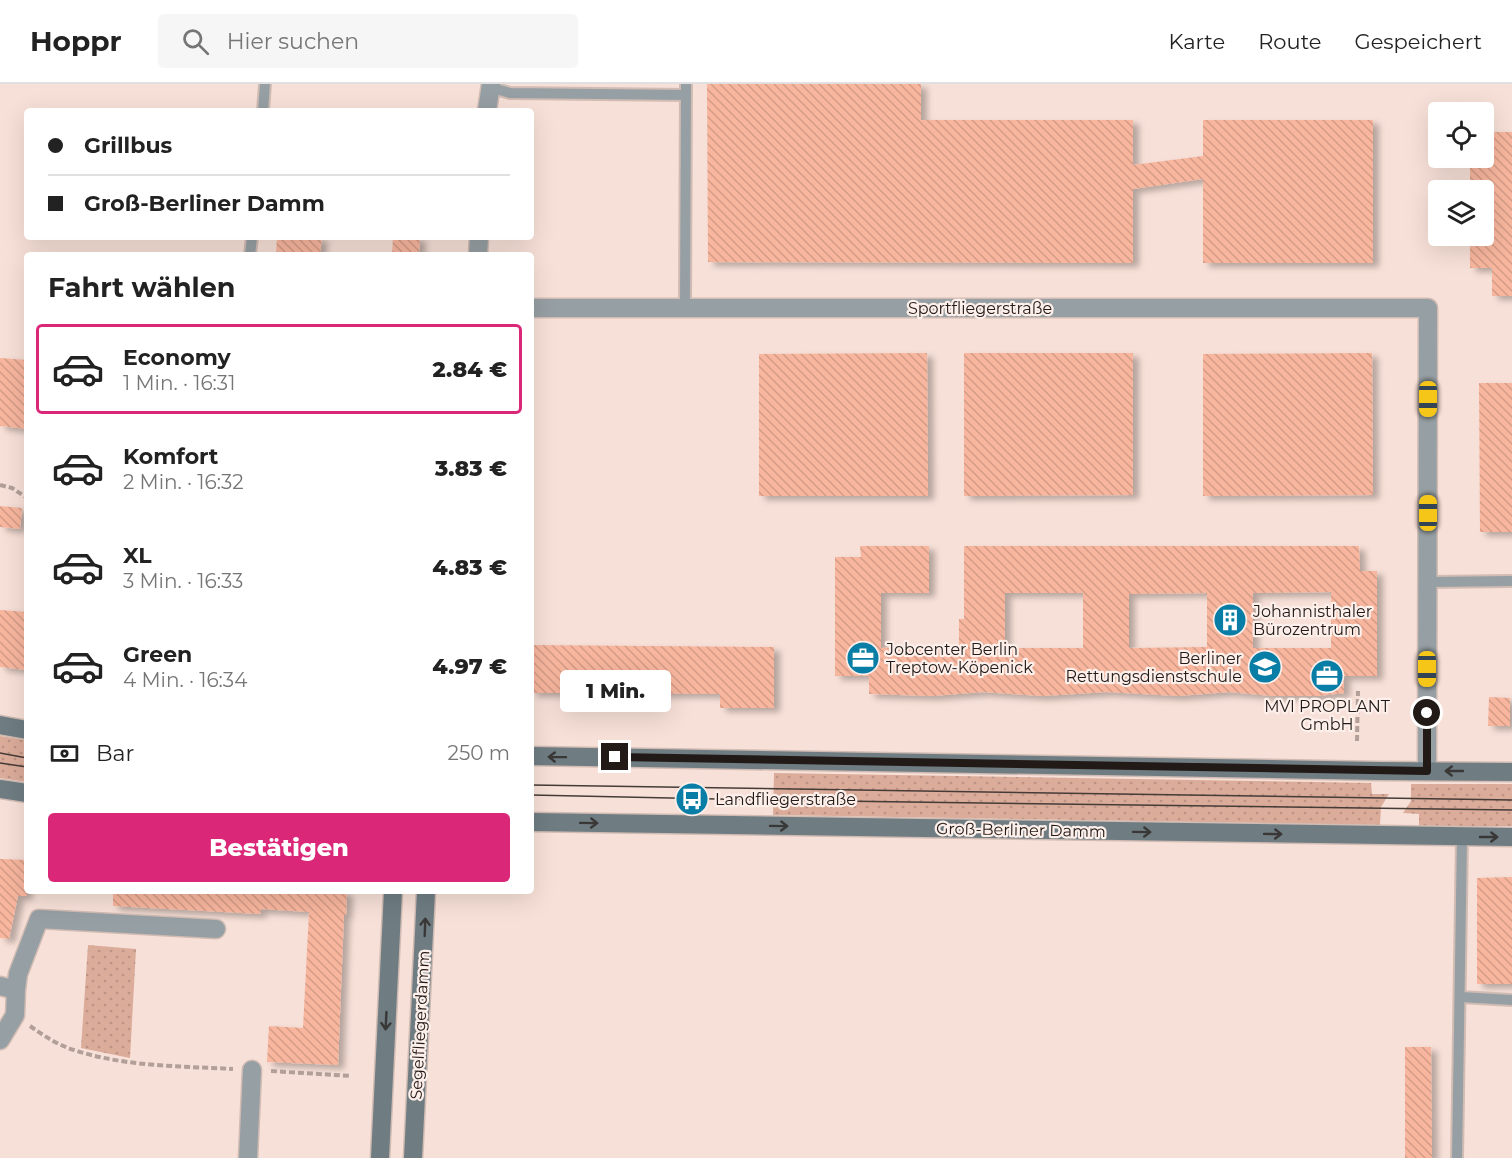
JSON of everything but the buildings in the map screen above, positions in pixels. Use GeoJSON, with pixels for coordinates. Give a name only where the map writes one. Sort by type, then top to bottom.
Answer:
{"type":"FeatureCollection","features":[{"type":"Feature","properties":{"kind":"main road"},"geometry":{"type":"LineString","coordinates":[[0,725],[24,729]]}},
{"type":"Feature","properties":{"kind":"main road"},"geometry":{"type":"LineString","coordinates":[[534,756],[1512,772]]}},
{"type":"Feature","properties":{"kind":"main road"},"geometry":{"type":"LineString","coordinates":[[0,789],[24,793]]}},
{"type":"Feature","properties":{"kind":"main road","name":"Groß-Berliner Damm"},"geometry":{"type":"LineString","coordinates":[[534,822],[1512,837]]}},
{"type":"Feature","properties":{"kind":"main road","name":"Segelfliegerdamm"},"geometry":{"type":"LineString","coordinates":[[380,1158],[393,894]]}},
{"type":"Feature","properties":{"kind":"main road","name":"Segelfliegerdamm"},"geometry":{"type":"LineString","coordinates":[[412,1158],[426,894]]}},
{"type":"Feature","properties":{"kind":"street"},"geometry":{"type":"LineString","coordinates":[[486,85],[487,108]]}},
{"type":"Feature","properties":{"kind":"street","name":"Sportfliegerstraße"},"geometry":{"type":"LineString","coordinates":[[534,308],[1428,308],[1428,582]]}},
{"type":"Feature","properties":{"kind":"street"},"geometry":{"type":"LineString","coordinates":[[1427,771],[1428,582]]}},
{"type":"Feature","properties":{"kind":"street"},"geometry":{"type":"LineString","coordinates":[[0,1040],[15,1015],[8,988],[18,974],[39,919],[216,929]]}},
{"type":"Feature","properties":{"kind":"street"},"geometry":{"type":"LineString","coordinates":[[248,1158],[252,1070]]}},
{"type":"Feature","properties":{"kind":"lane"},"geometry":{"type":"LineString","coordinates":[[263,108],[265,84]]}},
{"type":"Feature","properties":{"kind":"lane"},"geometry":{"type":"LineString","coordinates":[[486,85],[510,93],[686,89],[685,308]]}},
{"type":"Feature","properties":{"kind":"lane"},"geometry":{"type":"LineString","coordinates":[[1428,582],[1512,581]]}},
{"type":"Feature","properties":{"kind":"lane"},"geometry":{"type":"LineString","coordinates":[[1457,1158],[1462,836]]}},
{"type":"Feature","properties":{"kind":"lane"},"geometry":{"type":"LineString","coordinates":[[1461,998],[1512,1000]]}},
{"type":"Feature","properties":{"kind":"path"},"geometry":{"type":"LineString","coordinates":[[0,485],[12,488],[24,496]]}},
{"type":"Feature","properties":{"kind":"path"},"geometry":{"type":"LineString","coordinates":[[1357,741],[1358,691]]}},
{"type":"Feature","properties":{"kind":"path"},"geometry":{"type":"LineString","coordinates":[[15,1015],[49,1039],[74,1050],[134,1063],[351,1076]]}},
{"type":"Feature","properties":{"kind":"shaded area"},"geometry":{"type":"Polygon","coordinates":[[[0,736],[24,740],[24,782],[0,778],[0,736]]]}},
{"type":"Feature","properties":{"kind":"shaded area"},"geometry":{"type":"Polygon","coordinates":[[[774,773],[1371,783],[1372,794],[1389,794],[1381,807],[1380,825],[773,815],[774,773]]]}},
{"type":"Feature","properties":{"kind":"shaded area"},"geometry":{"type":"Polygon","coordinates":[[[1411,784],[1512,784],[1512,826],[1419,826],[1419,814],[1403,813],[1411,801],[1411,784]]]}},
{"type":"Feature","properties":{"kind":"shaded area"},"geometry":{"type":"Polygon","coordinates":[[[88,945],[136,949],[130,1058],[81,1048],[88,945]]]}},
{"type":"Feature","properties":{"kind":"tram line"},"geometry":{"type":"LineString","coordinates":[[0,753],[24,757]]}},
{"type":"Feature","properties":{"kind":"tram line"},"geometry":{"type":"LineString","coordinates":[[0,763],[24,767]]}},
{"type":"Feature","properties":{"kind":"tram line"},"geometry":{"type":"LineString","coordinates":[[534,785],[1512,800]]}},
{"type":"Feature","properties":{"kind":"tram line"},"geometry":{"type":"LineString","coordinates":[[534,795],[1512,810]]}},
{"type":"Feature","properties":{"kind":"place","name":"Johannisthaler Bürozentrum"},"geometry":{"type":"Point","coordinates":[1230,620]}},
{"type":"Feature","properties":{"kind":"place","name":"Jobcenter Berlin Treptow-Köpenick"},"geometry":{"type":"Point","coordinates":[863,658]}},
{"type":"Feature","properties":{"kind":"place","name":"Berliner Rettungsdienstschule"},"geometry":{"type":"Point","coordinates":[1265,667]}},
{"type":"Feature","properties":{"kind":"place","name":"MVI PROPLANT GmbH"},"geometry":{"type":"Point","coordinates":[1327,676]}},
{"type":"Feature","properties":{"kind":"place","name":"Landfliegerstraße"},"geometry":{"type":"Point","coordinates":[692,799]}},
{"type":"Feature","properties":{"kind":"route"},"geometry":{"type":"LineString","coordinates":[[615,757],[1427,771],[1427,713]]}}]}
